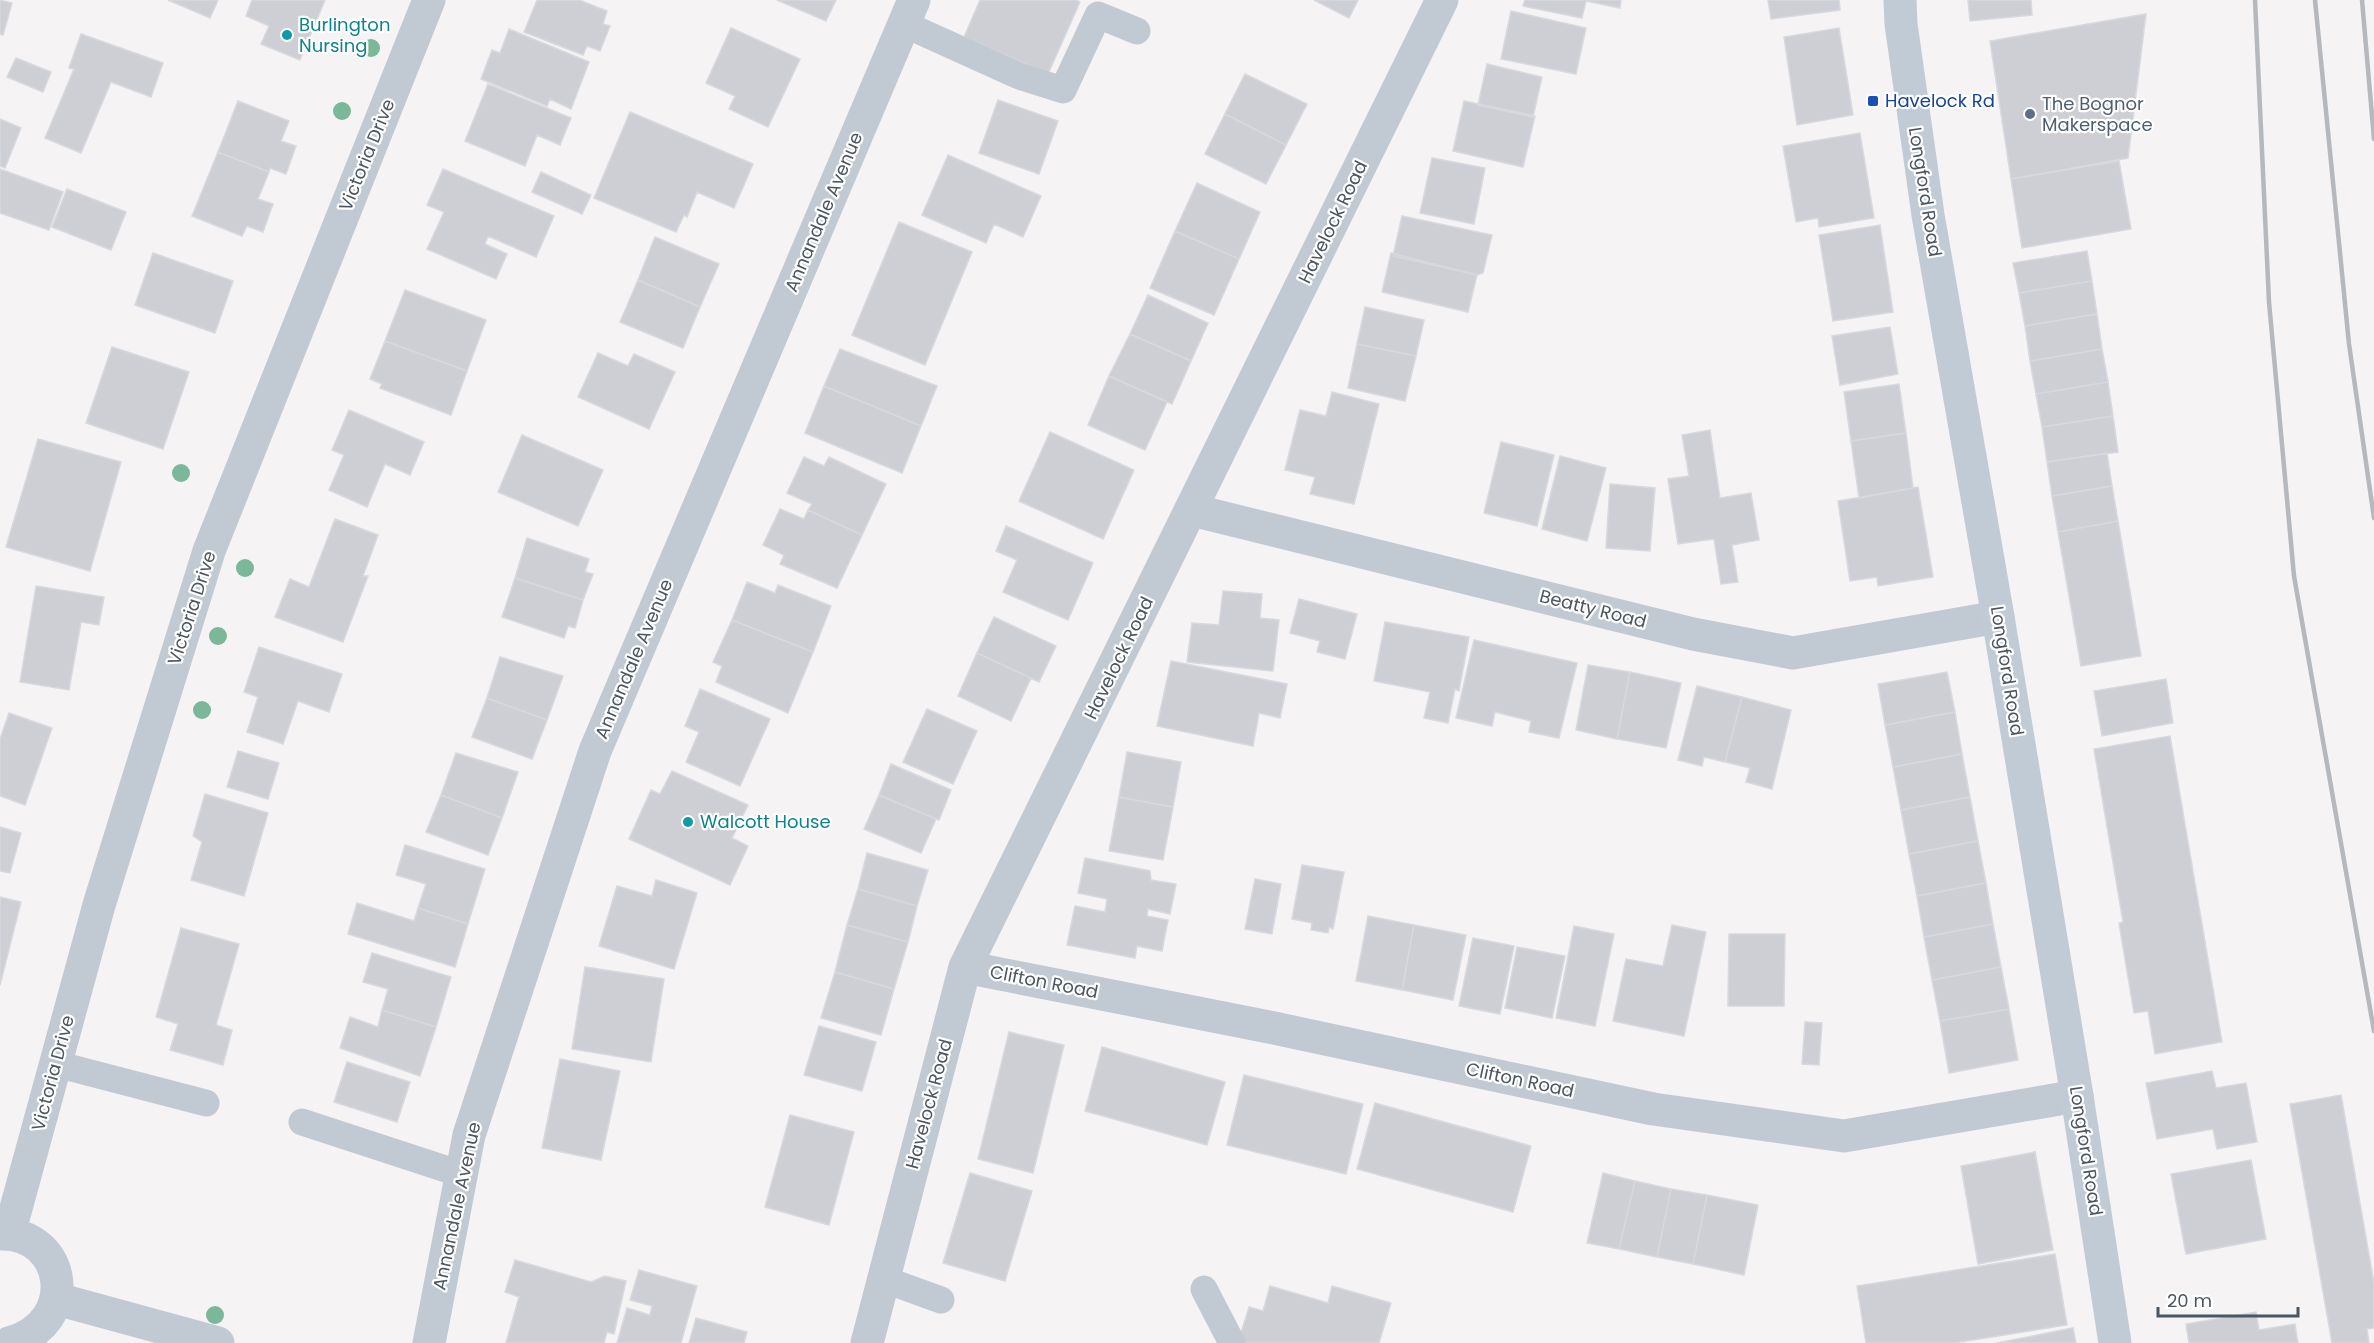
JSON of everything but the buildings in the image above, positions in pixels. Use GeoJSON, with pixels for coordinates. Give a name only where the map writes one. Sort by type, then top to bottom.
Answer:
{"type":"FeatureCollection","features":[{"type":"Feature","properties":{"kind":"main road","name":"Longford Road"},"geometry":{"type":"LineString","coordinates":[[1900,0],[1901,24],[1928,215],[2078,1096],[2115,1343]]}},
{"type":"Feature","properties":{"kind":"street","name":"Victoria Drive"},"geometry":{"type":"LineString","coordinates":[[4,1234],[56,1064],[99,905],[209,551],[429,0]]}},
{"type":"Feature","properties":{"kind":"street","name":"Havelock Road"},"geometry":{"type":"LineString","coordinates":[[867,1343],[965,967],[1442,0]]}},
{"type":"Feature","properties":{"kind":"street","name":"Annandale Avenue"},"geometry":{"type":"LineString","coordinates":[[429,1343],[469,1135],[595,751],[909,12]]}},
{"type":"Feature","properties":{"kind":"street","name":"Beatty Road"},"geometry":{"type":"LineString","coordinates":[[1192,510],[1682,632],[1793,653],[1998,617]]}},
{"type":"Feature","properties":{"kind":"street","name":"Clifton Road"},"geometry":{"type":"LineString","coordinates":[[965,967],[1274,1028],[1653,1109],[1844,1136],[2078,1096]]}},
{"type":"Feature","properties":{"kind":"street"},"geometry":{"type":"LineString","coordinates":[[4,1234],[26,1239],[41,1249],[52,1263],[57,1280],[57,1299],[50,1316],[39,1329],[25,1339],[9,1343]]}},
{"type":"Feature","properties":{"kind":"street"},"geometry":{"type":"LineString","coordinates":[[57,1299],[218,1343]]}},
{"type":"Feature","properties":{"kind":"lane"},"geometry":{"type":"LineString","coordinates":[[909,12],[1019,76],[1063,90],[1098,15],[1137,30]]}},
{"type":"Feature","properties":{"kind":"lane"},"geometry":{"type":"LineString","coordinates":[[56,1064],[206,1103]]}},
{"type":"Feature","properties":{"kind":"lane"},"geometry":{"type":"LineString","coordinates":[[302,1122],[461,1174]]}},
{"type":"Feature","properties":{"kind":"lane"},"geometry":{"type":"LineString","coordinates":[[883,1280],[941,1300]]}},
{"type":"Feature","properties":{"kind":"lane"},"geometry":{"type":"LineString","coordinates":[[1204,1289],[1232,1343]]}},
{"type":"Feature","properties":{"kind":"railway"},"geometry":{"type":"LineString","coordinates":[[2255,0],[2269,302],[2294,576],[2374,1031]]}},
{"type":"Feature","properties":{"kind":"railway"},"geometry":{"type":"LineString","coordinates":[[2315,0],[2349,344],[2374,518]]}},
{"type":"Feature","properties":{"kind":"railway"},"geometry":{"type":"LineString","coordinates":[[2362,0],[2374,139]]}},
{"type":"Feature","properties":{"kind":"place","name":"Burlington Nursing"},"geometry":{"type":"Point","coordinates":[287,35]}},
{"type":"Feature","properties":{"kind":"place","name":"Havelock Rd"},"geometry":{"type":"Point","coordinates":[1873,101]}},
{"type":"Feature","properties":{"kind":"place","name":"The Bognor Makerspace"},"geometry":{"type":"Point","coordinates":[2030,114]}},
{"type":"Feature","properties":{"kind":"place","name":"Walcott House"},"geometry":{"type":"Point","coordinates":[688,822]}}]}
